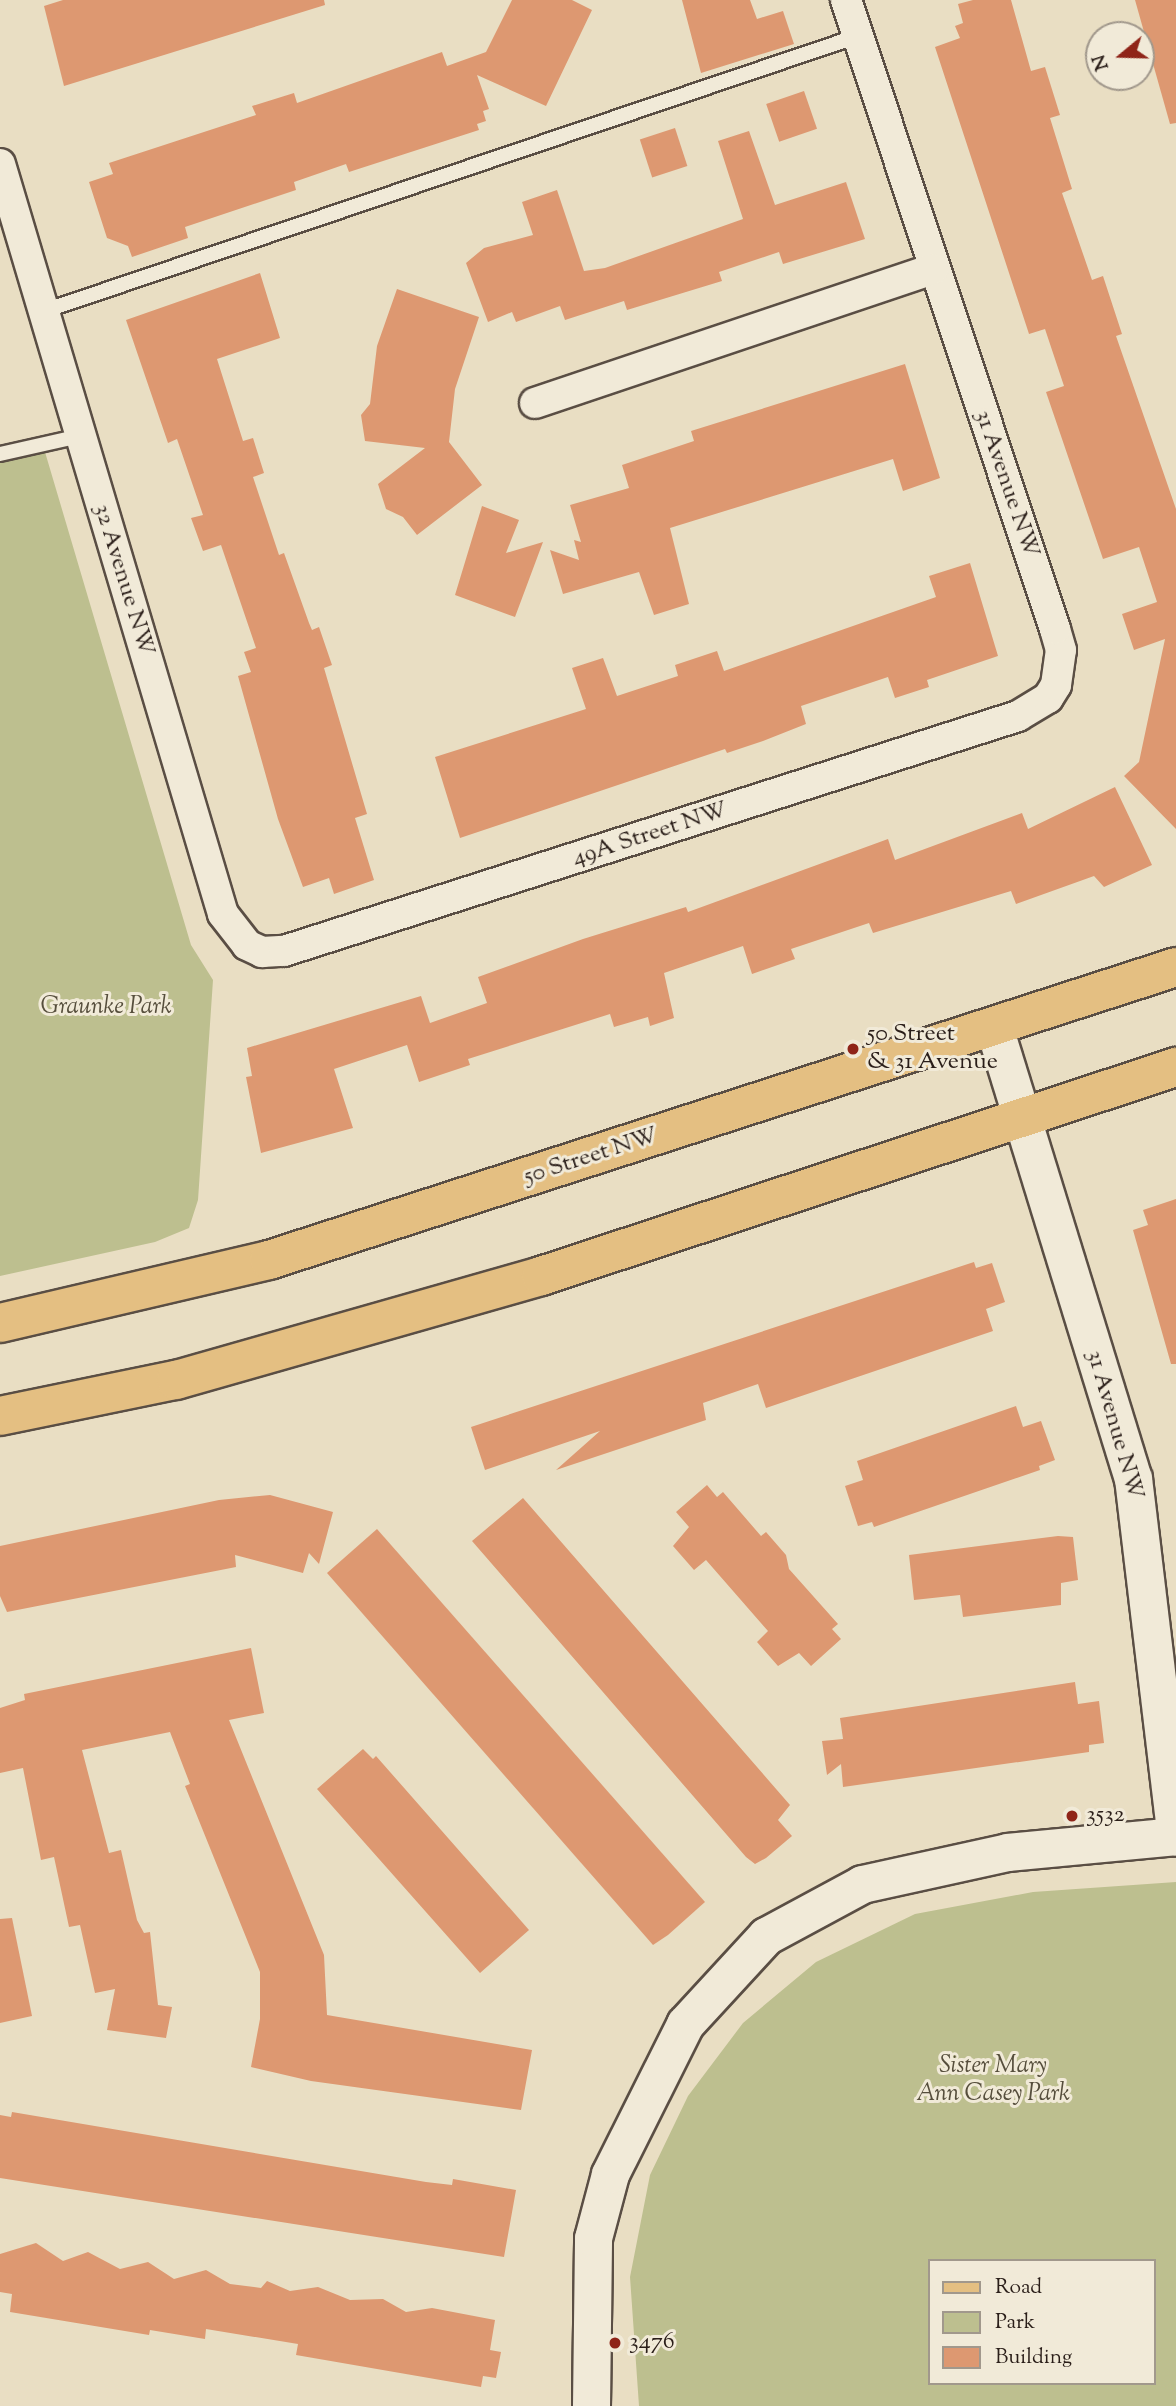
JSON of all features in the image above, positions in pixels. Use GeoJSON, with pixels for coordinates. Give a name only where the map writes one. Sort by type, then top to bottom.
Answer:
{"type":"FeatureCollection","features":[{"type":"Feature","properties":{"kind":"main road","name":"50 Street NW"},"geometry":{"type":"LineString","coordinates":[[11,1323],[269,1260],[1176,967]]}},
{"type":"Feature","properties":{"kind":"main road"},"geometry":{"type":"LineString","coordinates":[[0,1416],[176,1380],[541,1276],[1176,1067]]}},
{"type":"Feature","properties":{"kind":"street","name":"31 Avenue NW"},"geometry":{"type":"LineString","coordinates":[[846,0],[1061,650],[1056,685],[1048,698]]}},
{"type":"Feature","properties":{"kind":"street","name":"32 Avenue NW"},"geometry":{"type":"LineString","coordinates":[[0,164],[6,209],[44,311],[223,914],[247,945]]}},
{"type":"Feature","properties":{"kind":"street"},"geometry":{"type":"LineString","coordinates":[[535,403],[933,269]]}},
{"type":"Feature","properties":{"kind":"street","name":"49A Street NW"},"geometry":{"type":"LineString","coordinates":[[247,945],[262,952],[304,946],[1018,716],[1048,698]]}},
{"type":"Feature","properties":{"kind":"street","name":"31 Avenue NW"},"geometry":{"type":"LineString","coordinates":[[993,1027],[1132,1478],[1176,1836]]}},
{"type":"Feature","properties":{"kind":"street"},"geometry":{"type":"LineString","coordinates":[[591,2406],[593,2238],[610,2174],[685,2024],[766,1936],[862,1884],[1007,1852],[1176,1836]]}},
{"type":"Feature","properties":{"kind":"lane"},"geometry":{"type":"LineString","coordinates":[[44,311],[858,36]]}},
{"type":"Feature","properties":{"kind":"lane"},"geometry":{"type":"LineString","coordinates":[[0,454],[80,436]]}},
{"type":"Feature","properties":{"kind":"green space","name":"Graunke Park"},"geometry":{"type":"Polygon","coordinates":[[[45,452],[191,945],[213,980],[198,1200],[189,1228],[155,1242],[0,1276],[0,463],[45,452]]]}},
{"type":"Feature","properties":{"kind":"green space","name":"Sister Mary Ann Casey Park"},"geometry":{"type":"Polygon","coordinates":[[[1176,1882],[1176,2406],[639,2406],[630,2277],[650,2175],[688,2096],[743,2023],[816,1962],[915,1914],[1033,1892],[1176,1882]]]}},
{"type":"Feature","properties":{"kind":"building"},"geometry":{"type":"Polygon","coordinates":[[[63,0],[324,0],[325,5],[64,86],[44,6],[63,0]]]}},
{"type":"Feature","properties":{"kind":"building"},"geometry":{"type":"Polygon","coordinates":[[[512,0],[572,0],[592,10],[546,106],[477,75],[489,109],[483,111],[486,121],[477,124],[479,130],[349,172],[346,164],[294,182],[296,190],[185,227],[188,238],[132,257],[128,246],[107,238],[89,182],[113,174],[109,163],[256,115],[252,106],[294,93],[297,103],[442,52],[447,66],[486,52],[512,0]]]}},
{"type":"Feature","properties":{"kind":"building"},"geometry":{"type":"Polygon","coordinates":[[[682,0],[750,0],[757,19],[783,11],[794,44],[701,73],[682,0]]]}},
{"type":"Feature","properties":{"kind":"building"},"geometry":{"type":"Polygon","coordinates":[[[973,0],[1011,0],[1031,71],[1045,67],[1060,115],[1050,118],[1072,189],[1062,193],[1092,280],[1103,276],[1122,334],[1116,336],[1176,509],[1176,829],[1124,776],[1139,762],[1165,639],[1134,650],[1122,614],[1157,602],[1139,547],[1103,559],[1046,392],[1064,386],[1045,329],[1029,334],[935,47],[960,38],[955,26],[963,23],[958,4],[973,0]]]}},
{"type":"Feature","properties":{"kind":"building"},"geometry":{"type":"Polygon","coordinates":[[[1135,0],[1176,0],[1176,123],[1170,124],[1155,71],[1155,21],[1141,21],[1135,0]]]}},
{"type":"Feature","properties":{"kind":"building"},"geometry":{"type":"Polygon","coordinates":[[[804,91],[817,129],[779,142],[766,104],[804,91]]]}},
{"type":"Feature","properties":{"kind":"building"},"geometry":{"type":"Polygon","coordinates":[[[675,128],[687,166],[652,177],[640,139],[675,128]]]}},
{"type":"Feature","properties":{"kind":"building"},"geometry":{"type":"Polygon","coordinates":[[[749,131],[775,205],[846,182],[865,239],[783,264],[779,252],[719,272],[722,281],[627,310],[624,301],[565,320],[560,306],[516,322],[512,312],[488,322],[466,263],[484,248],[533,235],[522,202],[557,190],[584,271],[605,268],[743,219],[718,141],[749,131]]]}},
{"type":"Feature","properties":{"kind":"building"},"geometry":{"type":"Polygon","coordinates":[[[260,273],[280,338],[217,359],[243,441],[253,438],[264,473],[253,477],[279,555],[284,553],[312,630],[319,627],[332,665],[324,668],[367,814],[355,818],[374,880],[334,894],[329,878],[303,887],[278,819],[238,676],[251,672],[244,652],[256,648],[221,545],[203,551],[191,518],[203,515],[177,439],[168,443],[126,320],[260,273]]]}},
{"type":"Feature","properties":{"kind":"building"},"geometry":{"type":"Polygon","coordinates":[[[397,289],[479,317],[455,389],[449,442],[482,485],[417,535],[403,517],[386,509],[378,484],[425,448],[365,441],[361,415],[370,404],[377,346],[397,289]]]}},
{"type":"Feature","properties":{"kind":"building"},"geometry":{"type":"Polygon","coordinates":[[[905,364],[940,478],[903,491],[893,459],[670,528],[689,604],[654,615],[639,572],[563,594],[550,550],[579,560],[574,540],[581,542],[570,505],[629,488],[622,465],[694,441],[691,431],[905,364]]]}},
{"type":"Feature","properties":{"kind":"building"},"geometry":{"type":"Polygon","coordinates":[[[482,506],[519,520],[506,553],[543,542],[515,617],[455,595],[482,506]]]}},
{"type":"Feature","properties":{"kind":"building"},"geometry":{"type":"Polygon","coordinates":[[[970,563],[998,656],[927,680],[929,687],[895,698],[888,677],[801,706],[806,724],[763,741],[727,753],[725,749],[460,838],[435,757],[586,709],[572,668],[603,658],[617,696],[678,676],[675,665],[717,651],[724,671],[936,597],[929,576],[970,563]]]}},
{"type":"Feature","properties":{"kind":"building"},"geometry":{"type":"Polygon","coordinates":[[[1115,787],[1152,865],[1104,887],[1094,876],[1016,904],[1011,891],[873,933],[869,923],[791,949],[795,959],[752,974],[743,946],[664,973],[674,1018],[650,1026],[648,1017],[614,1027],[610,1014],[468,1059],[470,1065],[419,1082],[407,1045],[334,1069],[353,1128],[261,1153],[246,1077],[252,1076],[247,1048],[421,996],[430,1023],[487,1003],[478,977],[583,939],[686,907],[688,912],[888,839],[895,860],[1022,813],[1028,829],[1115,787]]]}},
{"type":"Feature","properties":{"kind":"building"},"geometry":{"type":"Polygon","coordinates":[[[1176,1199],[1176,1364],[1171,1364],[1133,1230],[1148,1225],[1143,1210],[1176,1199]]]}},
{"type":"Feature","properties":{"kind":"building"},"geometry":{"type":"Polygon","coordinates":[[[974,1262],[976,1268],[992,1263],[1005,1302],[986,1309],[993,1331],[766,1408],[758,1384],[703,1403],[706,1420],[556,1470],[600,1431],[485,1470],[471,1427],[974,1262]]]}},
{"type":"Feature","properties":{"kind":"building"},"geometry":{"type":"Polygon","coordinates":[[[1016,1406],[1023,1427],[1041,1421],[1055,1460],[1039,1466],[1040,1470],[874,1527],[872,1522],[858,1526],[845,1486],[863,1480],[857,1461],[1016,1406]]]}},
{"type":"Feature","properties":{"kind":"building"},"geometry":{"type":"Polygon","coordinates":[[[707,1485],[717,1497],[723,1492],[761,1536],[766,1532],[786,1555],[789,1569],[838,1624],[832,1629],[841,1639],[811,1666],[799,1653],[778,1666],[757,1642],[768,1631],[706,1560],[694,1570],[673,1546],[689,1527],[676,1512],[707,1485]]]}},
{"type":"Feature","properties":{"kind":"building"},"geometry":{"type":"Polygon","coordinates":[[[270,1495],[333,1512],[319,1564],[309,1553],[303,1573],[235,1555],[236,1567],[7,1612],[0,1596],[0,1546],[219,1500],[270,1495]]]}},
{"type":"Feature","properties":{"kind":"building"},"geometry":{"type":"Polygon","coordinates":[[[523,1498],[790,1805],[778,1820],[792,1836],[766,1858],[755,1864],[746,1857],[472,1541],[523,1498]]]}},
{"type":"Feature","properties":{"kind":"building"},"geometry":{"type":"Polygon","coordinates":[[[377,1529],[705,1902],[668,1935],[653,1945],[327,1573],[377,1529]]]}},
{"type":"Feature","properties":{"kind":"building"},"geometry":{"type":"Polygon","coordinates":[[[1058,1536],[1073,1537],[1078,1580],[1061,1583],[1061,1605],[963,1617],[960,1595],[914,1600],[909,1555],[1058,1536]]]}},
{"type":"Feature","properties":{"kind":"building"},"geometry":{"type":"Polygon","coordinates":[[[251,1648],[264,1713],[229,1720],[324,1955],[327,2015],[532,2050],[521,2110],[311,2081],[251,2067],[260,2019],[260,1972],[185,1786],[190,1784],[170,1732],[82,1750],[109,1853],[121,1850],[137,1920],[144,1933],[150,1932],[158,2005],[172,2007],[166,2038],[107,2030],[115,1989],[95,1993],[80,1925],[69,1927],[54,1857],[41,1860],[23,1768],[0,1773],[0,1708],[25,1700],[24,1694],[251,1648]]]}},
{"type":"Feature","properties":{"kind":"building"},"geometry":{"type":"Polygon","coordinates":[[[1075,1682],[1078,1704],[1099,1701],[1104,1743],[1089,1745],[1089,1752],[843,1787],[841,1764],[827,1775],[822,1741],[843,1739],[840,1718],[1075,1682]]]}},
{"type":"Feature","properties":{"kind":"building"},"geometry":{"type":"Polygon","coordinates":[[[363,1749],[373,1759],[376,1756],[529,1930],[480,1973],[317,1789],[363,1749]]]}},
{"type":"Feature","properties":{"kind":"building"},"geometry":{"type":"Polygon","coordinates":[[[12,1918],[32,2016],[0,2023],[0,1919],[12,1918]]]}},
{"type":"Feature","properties":{"kind":"building"},"geometry":{"type":"Polygon","coordinates":[[[12,2112],[426,2182],[452,2185],[453,2179],[516,2190],[504,2257],[0,2178],[0,2115],[11,2117],[12,2112]]]}},
{"type":"Feature","properties":{"kind":"building"},"geometry":{"type":"Polygon","coordinates":[[[36,2243],[63,2261],[88,2252],[120,2269],[148,2262],[174,2279],[206,2270],[230,2284],[261,2288],[267,2281],[290,2291],[318,2287],[350,2300],[383,2299],[406,2312],[432,2308],[495,2320],[490,2350],[501,2352],[496,2378],[483,2376],[481,2387],[296,2355],[298,2344],[206,2329],[205,2339],[150,2330],[149,2335],[10,2312],[12,2294],[0,2292],[0,2254],[36,2243]]]}},
{"type":"Feature","properties":{"kind":"place","name":"50 Street & 31 Avenue"},"geometry":{"type":"Point","coordinates":[853,1049]}},
{"type":"Feature","properties":{"kind":"place","name":"3532"},"geometry":{"type":"Point","coordinates":[1072,1816]}},
{"type":"Feature","properties":{"kind":"place","name":"3476"},"geometry":{"type":"Point","coordinates":[615,2343]}}]}
